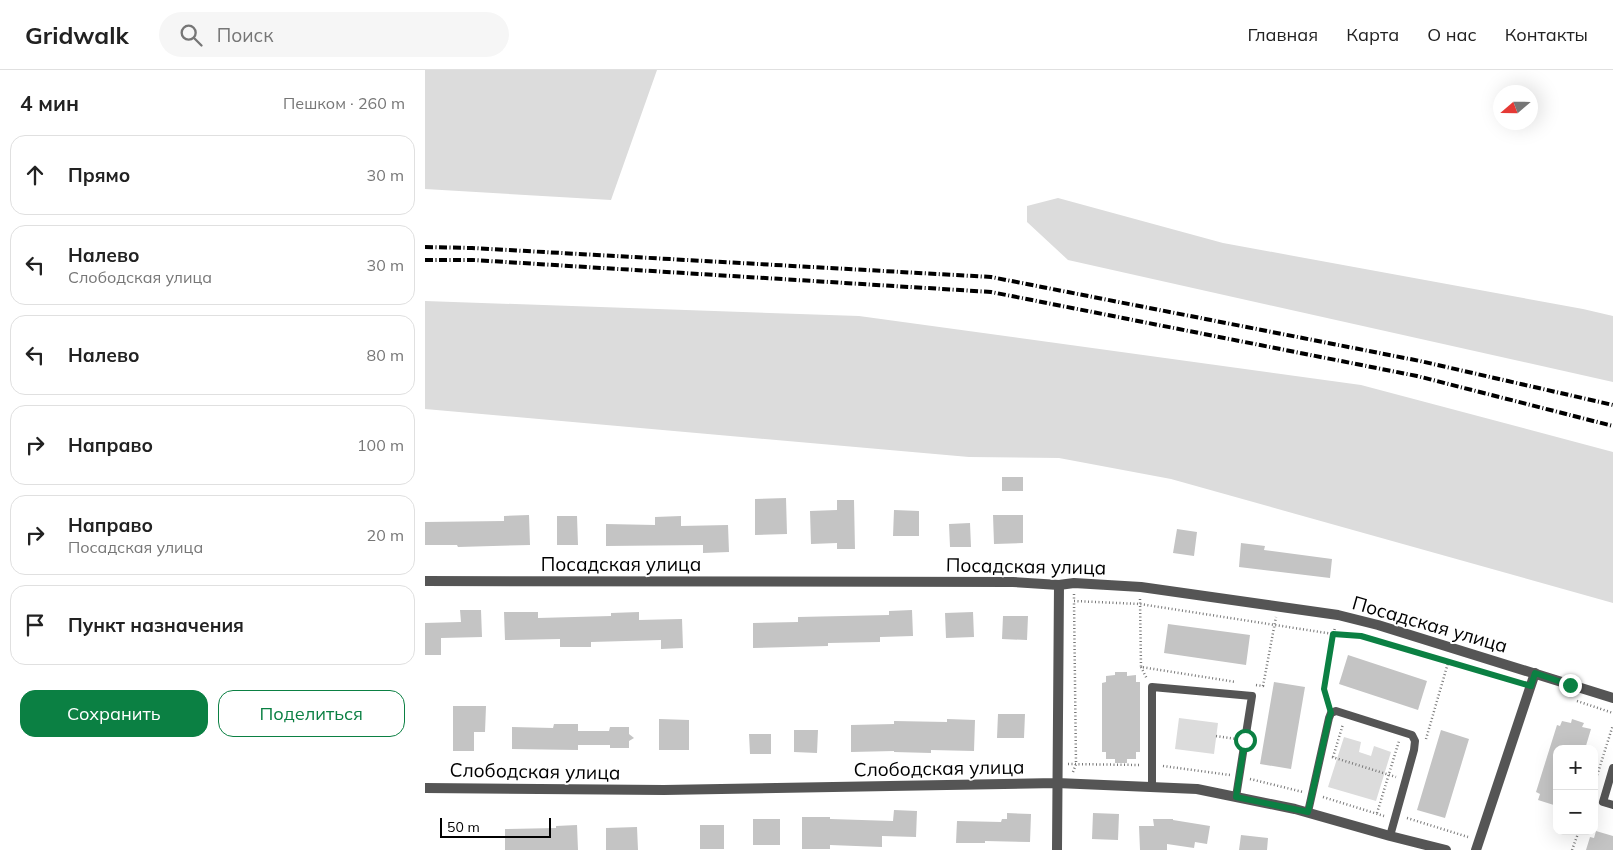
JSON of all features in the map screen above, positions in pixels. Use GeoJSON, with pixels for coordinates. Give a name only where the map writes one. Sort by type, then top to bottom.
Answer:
{"type":"FeatureCollection","features":[{"type":"Feature","properties":{"kind":"street","name":"Посадская улица"},"geometry":{"type":"LineString","coordinates":[[425,581],[1003,582],[1059,586],[1074,583],[1141,587],[1338,615],[1378,625],[1613,698]]}},
{"type":"Feature","properties":{"kind":"street"},"geometry":{"type":"LineString","coordinates":[[1057,850],[1059,586]]}},
{"type":"Feature","properties":{"kind":"street"},"geometry":{"type":"LineString","coordinates":[[1476,850],[1535,673]]}},
{"type":"Feature","properties":{"kind":"street","name":"Слободская улица"},"geometry":{"type":"LineString","coordinates":[[425,788],[664,790],[1057,783],[1197,789],[1308,812],[1446,850]]}},
{"type":"Feature","properties":{"kind":"lane"},"geometry":{"type":"LineString","coordinates":[[1152,787],[1152,688],[1252,696],[1236,797]]}},
{"type":"Feature","properties":{"kind":"lane"},"geometry":{"type":"LineString","coordinates":[[1308,812],[1329,718],[1331,713],[1336,711],[1412,735],[1415,741],[1390,836]]}},
{"type":"Feature","properties":{"kind":"lane"},"geometry":{"type":"LineString","coordinates":[[1613,768],[1603,802],[1613,805]]}},
{"type":"Feature","properties":{"kind":"path"},"geometry":{"type":"LineString","coordinates":[[1069,784],[1076,764],[1074,583]]}},
{"type":"Feature","properties":{"kind":"path"},"geometry":{"type":"LineString","coordinates":[[1141,587],[1141,667],[1244,683]]}},
{"type":"Feature","properties":{"kind":"path"},"geometry":{"type":"LineString","coordinates":[[1074,601],[1140,604],[1333,634],[1361,636],[1494,675]]}},
{"type":"Feature","properties":{"kind":"path"},"geometry":{"type":"LineString","coordinates":[[1253,685],[1263,686],[1279,606]]}},
{"type":"Feature","properties":{"kind":"path"},"geometry":{"type":"LineString","coordinates":[[1331,713],[1324,689],[1338,615]]}},
{"type":"Feature","properties":{"kind":"path"},"geometry":{"type":"LineString","coordinates":[[1424,744],[1453,648]]}},
{"type":"Feature","properties":{"kind":"path"},"geometry":{"type":"LineString","coordinates":[[1331,765],[1345,714]]}},
{"type":"Feature","properties":{"kind":"path"},"geometry":{"type":"LineString","coordinates":[[1598,772],[1613,725]]}},
{"type":"Feature","properties":{"kind":"path"},"geometry":{"type":"LineString","coordinates":[[1377,813],[1401,732]]}},
{"type":"Feature","properties":{"kind":"path"},"geometry":{"type":"LineString","coordinates":[[1216,736],[1245,740]]}},
{"type":"Feature","properties":{"kind":"path"},"geometry":{"type":"LineString","coordinates":[[1321,754],[1406,780]]}},
{"type":"Feature","properties":{"kind":"path"},"geometry":{"type":"LineString","coordinates":[[1322,797],[1325,789]]}},
{"type":"Feature","properties":{"kind":"path"},"geometry":{"type":"LineString","coordinates":[[1573,850],[1578,835]]}},
{"type":"Feature","properties":{"kind":"shaded area"},"geometry":{"type":"Polygon","coordinates":[[[425,70],[657,70],[611,200],[425,189],[425,70]]]}},
{"type":"Feature","properties":{"kind":"shaded area"},"geometry":{"type":"Polygon","coordinates":[[[1058,198],[1223,243],[1613,316],[1613,382],[1068,260],[1027,222],[1027,206],[1058,198]]]}},
{"type":"Feature","properties":{"kind":"shaded area"},"geometry":{"type":"Polygon","coordinates":[[[425,301],[859,316],[1361,385],[1613,452],[1613,603],[1171,479],[1059,458],[969,457],[425,409],[425,301]]]}},
{"type":"Feature","properties":{"kind":"shaded area"},"geometry":{"type":"Polygon","coordinates":[[[1179,718],[1218,723],[1214,754],[1175,749],[1179,718]]]}},
{"type":"Feature","properties":{"kind":"shaded area"},"geometry":{"type":"Polygon","coordinates":[[[1344,737],[1361,742],[1359,752],[1371,756],[1374,746],[1391,752],[1376,801],[1328,787],[1344,737]]]}},
{"type":"Feature","properties":{"kind":"building"},"geometry":{"type":"Polygon","coordinates":[[[1002,477],[1023,477],[1023,491],[1002,491],[1002,477]]]}},
{"type":"Feature","properties":{"kind":"building"},"geometry":{"type":"Polygon","coordinates":[[[786,498],[787,534],[755,535],[755,499],[786,498]]]}},
{"type":"Feature","properties":{"kind":"building"},"geometry":{"type":"Polygon","coordinates":[[[837,500],[854,500],[855,549],[837,549],[837,543],[811,544],[810,511],[837,510],[837,500]]]}},
{"type":"Feature","properties":{"kind":"building"},"geometry":{"type":"Polygon","coordinates":[[[894,510],[919,511],[919,536],[893,536],[894,510]]]}},
{"type":"Feature","properties":{"kind":"building"},"geometry":{"type":"Polygon","coordinates":[[[529,515],[530,545],[458,547],[457,545],[425,545],[425,522],[504,521],[504,516],[529,515]]]}},
{"type":"Feature","properties":{"kind":"building"},"geometry":{"type":"Polygon","coordinates":[[[993,515],[1023,515],[1023,543],[994,544],[993,515]]]}},
{"type":"Feature","properties":{"kind":"building"},"geometry":{"type":"Polygon","coordinates":[[[557,516],[577,516],[578,545],[557,545],[557,516]]]}},
{"type":"Feature","properties":{"kind":"building"},"geometry":{"type":"Polygon","coordinates":[[[681,516],[681,526],[728,525],[729,552],[703,553],[703,545],[606,546],[606,524],[655,525],[655,517],[681,516]]]}},
{"type":"Feature","properties":{"kind":"building"},"geometry":{"type":"Polygon","coordinates":[[[970,523],[971,547],[950,547],[949,524],[970,523]]]}},
{"type":"Feature","properties":{"kind":"building"},"geometry":{"type":"Polygon","coordinates":[[[1177,529],[1197,532],[1194,556],[1173,553],[1177,529]]]}},
{"type":"Feature","properties":{"kind":"building"},"geometry":{"type":"Polygon","coordinates":[[[1241,543],[1265,546],[1264,550],[1332,559],[1330,578],[1239,567],[1241,543]]]}},
{"type":"Feature","properties":{"kind":"building"},"geometry":{"type":"Polygon","coordinates":[[[460,610],[481,610],[482,637],[441,638],[441,655],[425,655],[425,623],[461,622],[460,610]]]}},
{"type":"Feature","properties":{"kind":"building"},"geometry":{"type":"Polygon","coordinates":[[[912,610],[913,636],[880,637],[880,642],[828,643],[828,646],[753,648],[753,623],[798,622],[798,617],[889,615],[889,611],[912,610]]]}},
{"type":"Feature","properties":{"kind":"building"},"geometry":{"type":"Polygon","coordinates":[[[504,612],[538,612],[538,618],[611,616],[611,613],[639,612],[639,620],[682,619],[683,648],[661,649],[661,640],[591,642],[591,647],[560,647],[560,639],[505,640],[504,612]]]}},
{"type":"Feature","properties":{"kind":"building"},"geometry":{"type":"Polygon","coordinates":[[[973,612],[974,637],[946,638],[945,613],[973,612]]]}},
{"type":"Feature","properties":{"kind":"building"},"geometry":{"type":"Polygon","coordinates":[[[1003,616],[1028,616],[1027,640],[1002,639],[1003,616]]]}},
{"type":"Feature","properties":{"kind":"building"},"geometry":{"type":"Polygon","coordinates":[[[1168,624],[1250,635],[1246,665],[1164,653],[1168,624]]]}},
{"type":"Feature","properties":{"kind":"building"},"geometry":{"type":"Polygon","coordinates":[[[1348,655],[1427,681],[1418,710],[1339,684],[1348,655]]]}},
{"type":"Feature","properties":{"kind":"building"},"geometry":{"type":"Polygon","coordinates":[[[1115,672],[1127,672],[1127,676],[1136,675],[1136,682],[1140,682],[1140,752],[1136,752],[1136,759],[1127,759],[1127,763],[1115,763],[1115,759],[1106,759],[1106,752],[1102,752],[1102,683],[1106,682],[1106,676],[1115,675],[1115,672]]]}},
{"type":"Feature","properties":{"kind":"building"},"geometry":{"type":"Polygon","coordinates":[[[1274,682],[1305,687],[1291,769],[1260,764],[1274,682]]]}},
{"type":"Feature","properties":{"kind":"building"},"geometry":{"type":"Polygon","coordinates":[[[453,706],[486,706],[485,732],[474,732],[474,751],[453,751],[453,706]]]}},
{"type":"Feature","properties":{"kind":"building"},"geometry":{"type":"Polygon","coordinates":[[[998,714],[1025,714],[1024,738],[997,738],[998,714]]]}},
{"type":"Feature","properties":{"kind":"building"},"geometry":{"type":"Polygon","coordinates":[[[659,719],[689,720],[689,750],[659,750],[659,719]]]}},
{"type":"Feature","properties":{"kind":"building"},"geometry":{"type":"Polygon","coordinates":[[[947,719],[975,720],[974,751],[931,750],[931,753],[894,751],[851,752],[851,725],[894,724],[894,721],[947,722],[947,719]]]}},
{"type":"Feature","properties":{"kind":"building"},"geometry":{"type":"Polygon","coordinates":[[[1572,719],[1584,723],[1582,727],[1591,729],[1586,745],[1553,745],[1553,805],[1538,800],[1540,794],[1536,792],[1557,725],[1560,726],[1562,721],[1571,723],[1572,719]]]}},
{"type":"Feature","properties":{"kind":"building"},"geometry":{"type":"Polygon","coordinates":[[[554,724],[578,724],[578,731],[609,731],[610,727],[629,727],[629,734],[634,738],[629,741],[629,748],[610,748],[610,745],[578,745],[578,750],[512,749],[512,727],[553,728],[554,724]]]}},
{"type":"Feature","properties":{"kind":"building"},"geometry":{"type":"Polygon","coordinates":[[[794,730],[818,730],[817,753],[794,752],[794,730]]]}},
{"type":"Feature","properties":{"kind":"building"},"geometry":{"type":"Polygon","coordinates":[[[1441,730],[1469,739],[1445,818],[1417,810],[1441,730]]]}},
{"type":"Feature","properties":{"kind":"building"},"geometry":{"type":"Polygon","coordinates":[[[749,734],[771,734],[771,754],[750,754],[749,734]]]}},
{"type":"Feature","properties":{"kind":"building"},"geometry":{"type":"Polygon","coordinates":[[[894,810],[917,811],[916,837],[882,836],[882,847],[830,845],[830,849],[802,849],[802,817],[893,821],[894,810]]]}},
{"type":"Feature","properties":{"kind":"building"},"geometry":{"type":"Polygon","coordinates":[[[1007,813],[1031,814],[1030,842],[985,841],[985,843],[956,843],[957,821],[1001,822],[1002,819],[1007,819],[1007,813]]]}},
{"type":"Feature","properties":{"kind":"building"},"geometry":{"type":"Polygon","coordinates":[[[1093,813],[1119,814],[1118,840],[1092,839],[1093,813]]]}},
{"type":"Feature","properties":{"kind":"building"},"geometry":{"type":"Polygon","coordinates":[[[753,819],[780,819],[780,845],[753,845],[753,819]]]}},
{"type":"Feature","properties":{"kind":"building"},"geometry":{"type":"Polygon","coordinates":[[[1153,819],[1173,819],[1210,826],[1207,844],[1195,842],[1194,848],[1167,844],[1167,850],[1140,850],[1139,826],[1154,826],[1153,819]]]}},
{"type":"Feature","properties":{"kind":"building"},"geometry":{"type":"Polygon","coordinates":[[[577,825],[578,850],[505,850],[505,829],[556,828],[556,826],[577,825]]]}},
{"type":"Feature","properties":{"kind":"building"},"geometry":{"type":"Polygon","coordinates":[[[700,825],[724,825],[724,849],[700,849],[700,825]]]}},
{"type":"Feature","properties":{"kind":"building"},"geometry":{"type":"Polygon","coordinates":[[[637,827],[638,850],[606,850],[606,828],[637,827]]]}},
{"type":"Feature","properties":{"kind":"building"},"geometry":{"type":"Polygon","coordinates":[[[1598,832],[1613,836],[1613,850],[1586,850],[1590,837],[1594,838],[1595,835],[1598,835],[1598,832]]]}},
{"type":"Feature","properties":{"kind":"building"},"geometry":{"type":"Polygon","coordinates":[[[1241,835],[1268,838],[1267,850],[1239,850],[1241,835]]]}},
{"type":"Feature","properties":{"kind":"railway"},"geometry":{"type":"LineString","coordinates":[[425,247],[991,277],[1420,361],[1613,405]]}},
{"type":"Feature","properties":{"kind":"railway"},"geometry":{"type":"LineString","coordinates":[[425,260],[473,260],[991,292],[1417,376],[1613,426]]}},
{"type":"Feature","properties":{"kind":"route"},"geometry":{"type":"LineString","coordinates":[[1245,740],[1236,797],[1308,812],[1331,713],[1324,689],[1333,634],[1361,636],[1531,686],[1535,673],[1570,685]]}}]}
